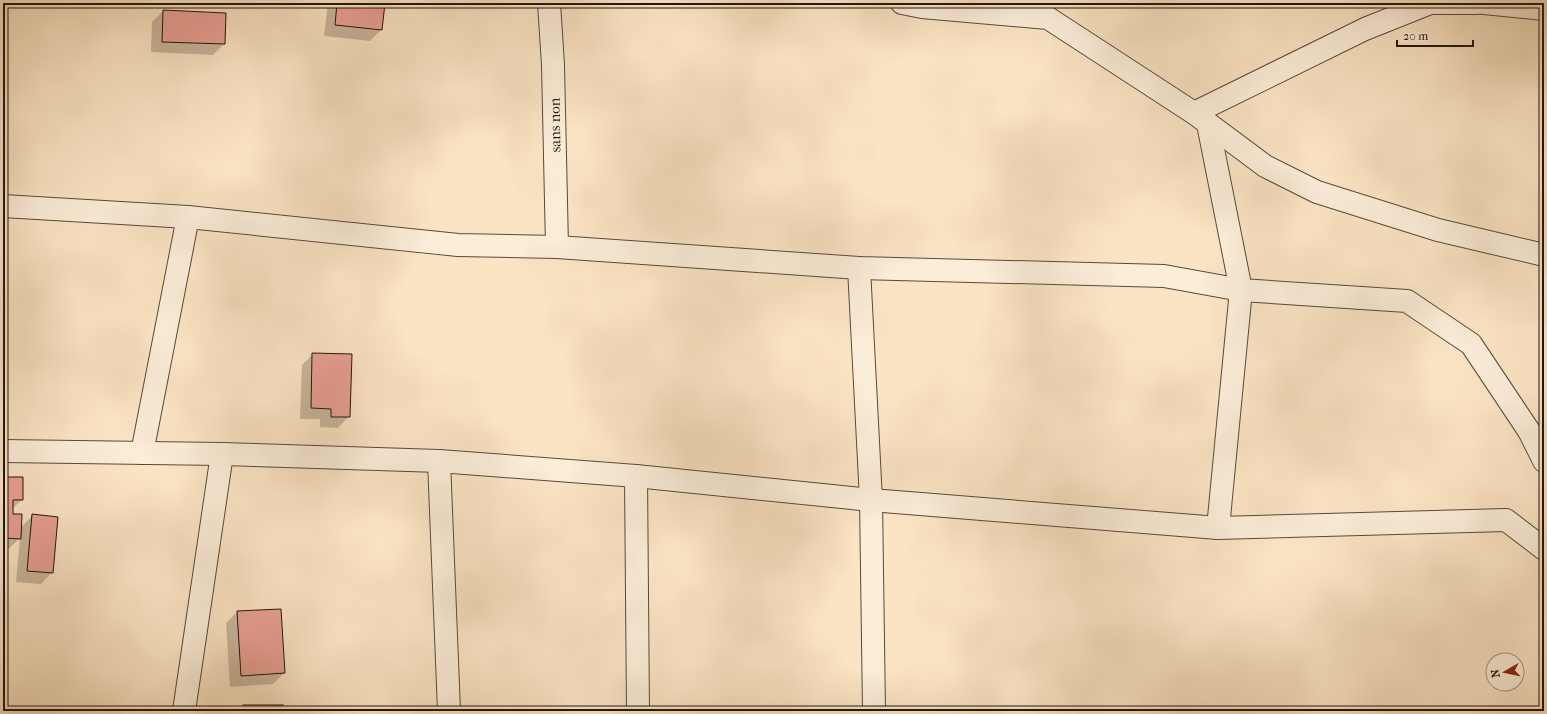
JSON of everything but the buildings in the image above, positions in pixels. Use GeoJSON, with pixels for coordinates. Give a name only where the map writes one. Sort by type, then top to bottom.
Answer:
{"type":"FeatureCollection","features":[{"type":"Feature","properties":{"kind":"street","name":"sans non"},"geometry":{"type":"LineString","coordinates":[[549,3],[553,66],[557,247]]}},
{"type":"Feature","properties":{"kind":"street"},"geometry":{"type":"LineString","coordinates":[[902,3],[1048,18],[1201,119],[1265,166],[1317,192],[1438,230],[1544,255]]}},
{"type":"Feature","properties":{"kind":"street"},"geometry":{"type":"LineString","coordinates":[[1201,119],[1365,29],[1430,3],[1477,3]]}},
{"type":"Feature","properties":{"kind":"street"},"geometry":{"type":"LineString","coordinates":[[1484,3],[1544,9]]}},
{"type":"Feature","properties":{"kind":"street"},"geometry":{"type":"LineString","coordinates":[[1201,119],[1241,290],[1218,528]]}},
{"type":"Feature","properties":{"kind":"street"},"geometry":{"type":"LineString","coordinates":[[3,206],[188,217],[458,244],[557,247],[859,268],[1164,276],[1241,290],[1407,301],[1472,344],[1529,431],[1544,461]]}},
{"type":"Feature","properties":{"kind":"street"},"geometry":{"type":"LineString","coordinates":[[142,453],[188,217]]}},
{"type":"Feature","properties":{"kind":"street"},"geometry":{"type":"LineString","coordinates":[[859,268],[871,500],[874,711]]}},
{"type":"Feature","properties":{"kind":"street"},"geometry":{"type":"LineString","coordinates":[[3,451],[222,454],[439,461],[636,476],[871,500],[1218,528],[1506,520],[1544,549]]}},
{"type":"Feature","properties":{"kind":"street"},"geometry":{"type":"LineString","coordinates":[[184,711],[222,454]]}},
{"type":"Feature","properties":{"kind":"street"},"geometry":{"type":"LineString","coordinates":[[439,461],[449,711]]}},
{"type":"Feature","properties":{"kind":"street"},"geometry":{"type":"LineString","coordinates":[[636,476],[638,711]]}}]}
